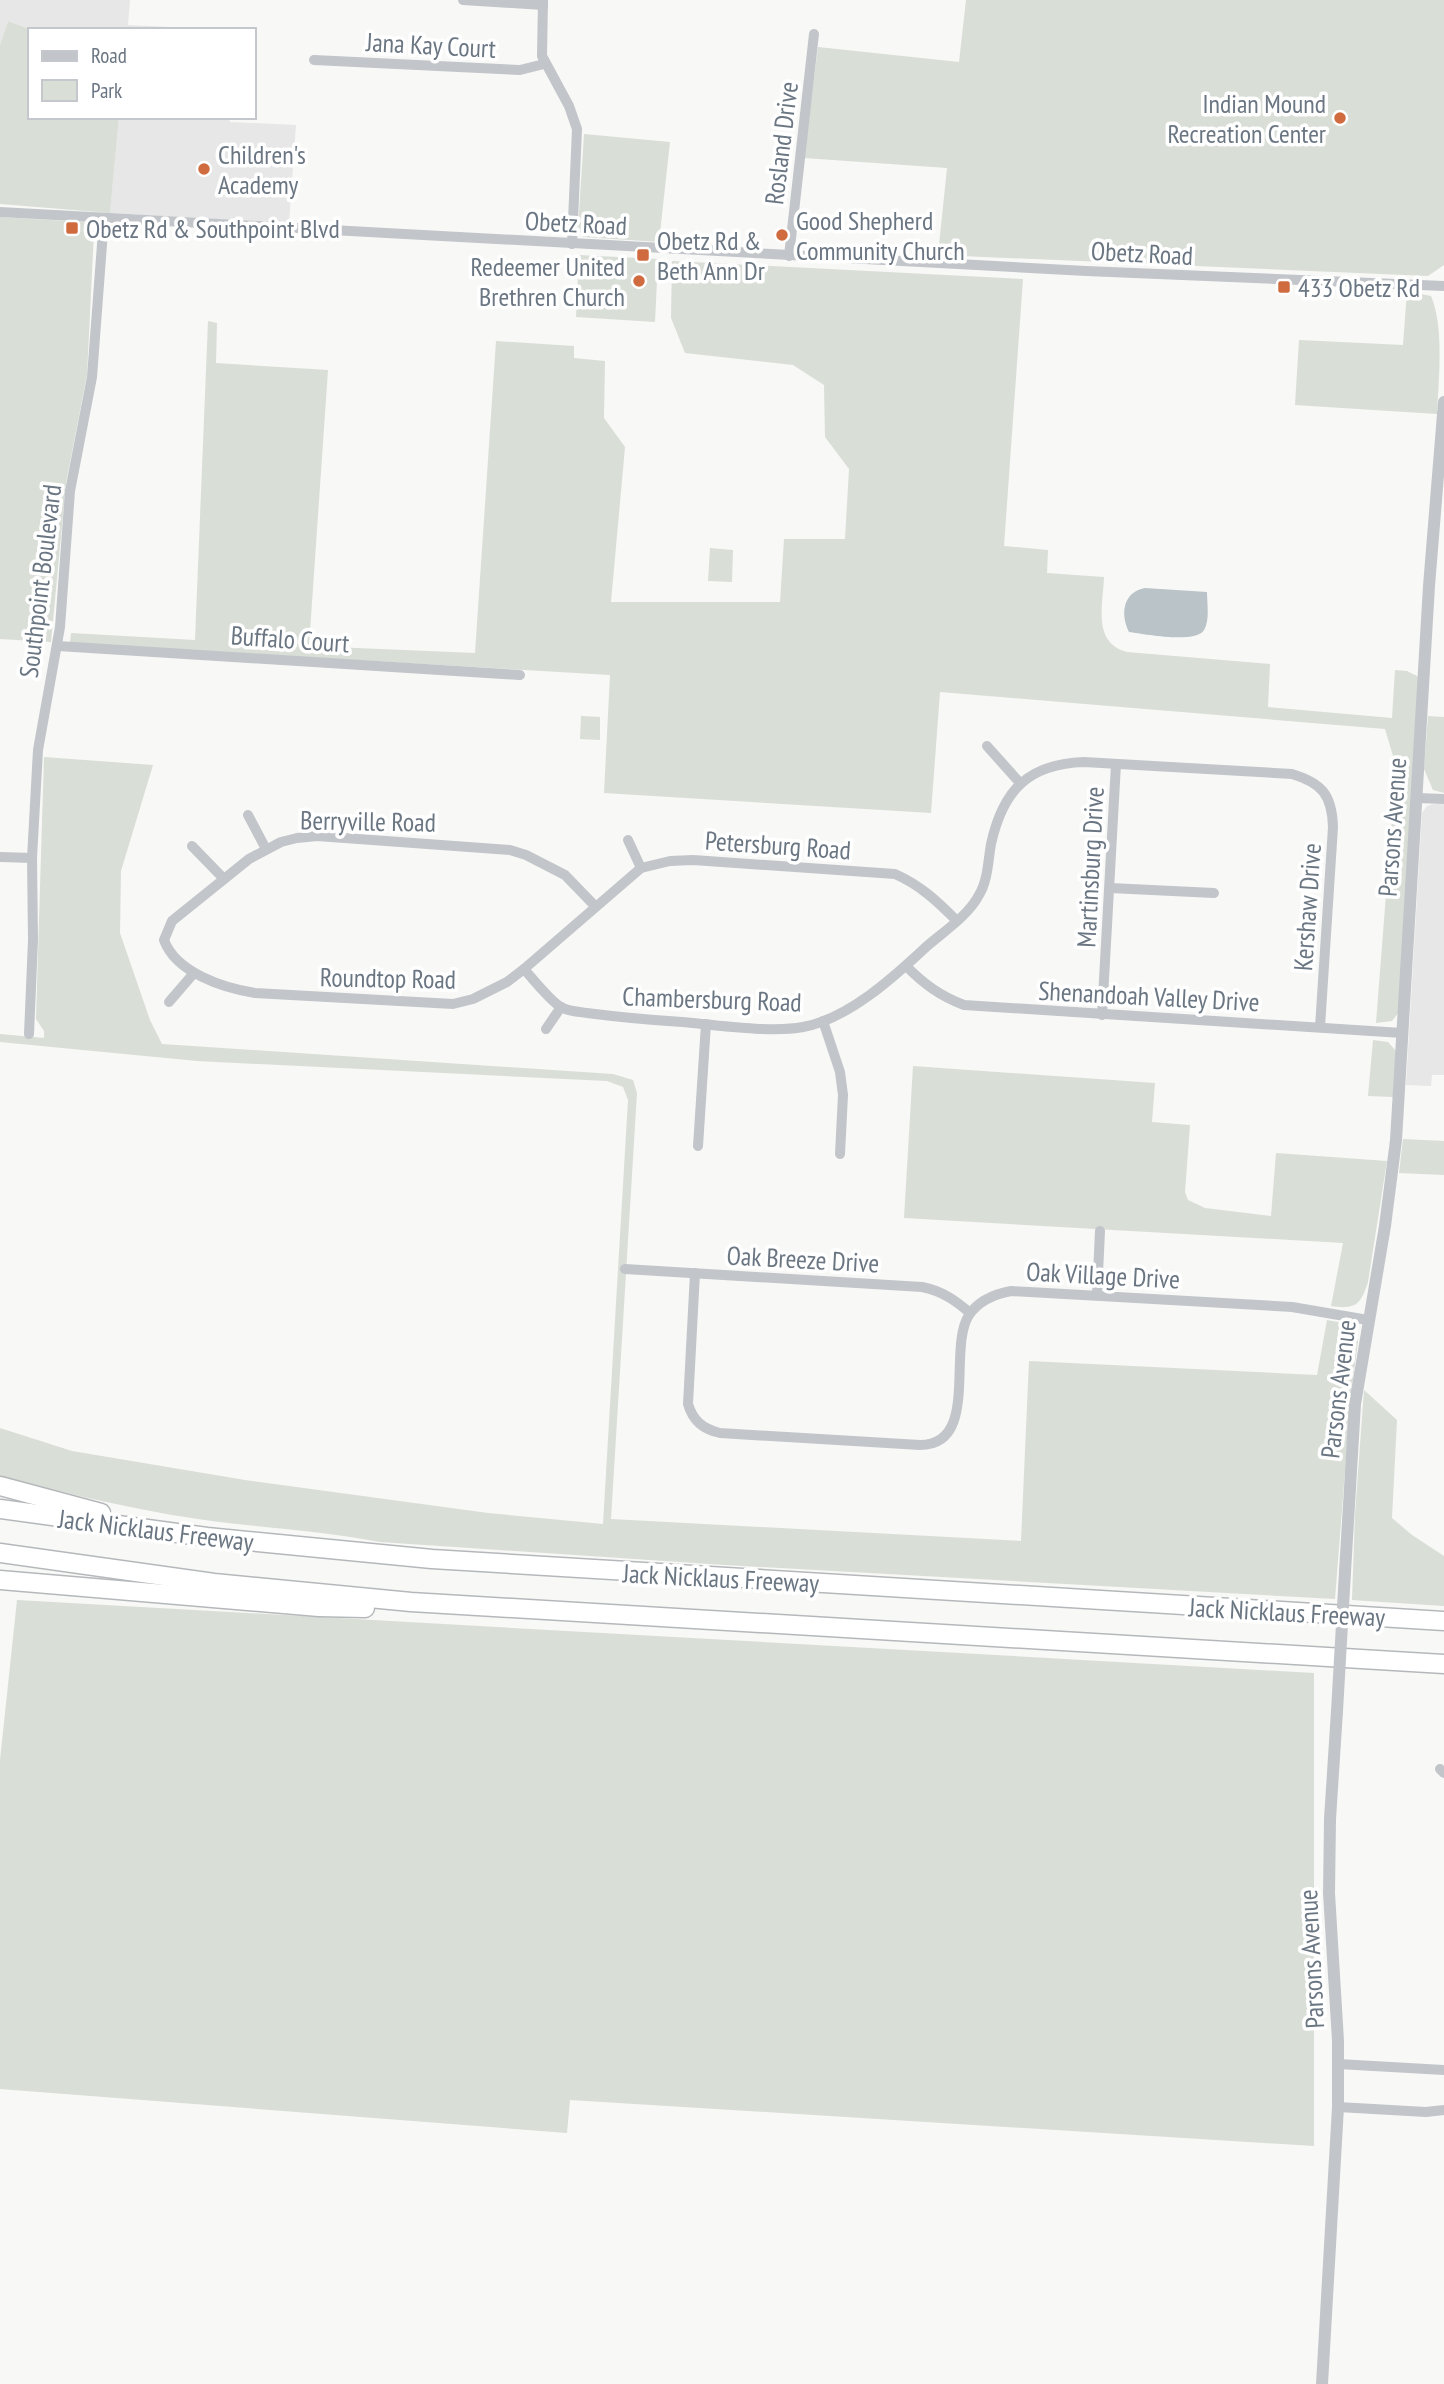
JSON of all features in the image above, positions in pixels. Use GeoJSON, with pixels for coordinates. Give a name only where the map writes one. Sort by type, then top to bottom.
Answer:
{"type":"FeatureCollection","features":[{"type":"Feature","properties":{"kind":"highway"},"geometry":{"type":"LineString","coordinates":[[0,1486],[68,1506],[207,1537]]}},
{"type":"Feature","properties":{"kind":"highway","name":"Jack Nicklaus Freeway"},"geometry":{"type":"LineString","coordinates":[[0,1509],[207,1537],[369,1554],[579,1569],[1444,1620]]}},
{"type":"Feature","properties":{"kind":"highway","name":"Jack Nicklaus Freeway"},"geometry":{"type":"LineString","coordinates":[[0,1553],[214,1583],[411,1602],[1444,1664]]}},
{"type":"Feature","properties":{"kind":"highway"},"geometry":{"type":"LineString","coordinates":[[0,1573],[184,1596]]}},
{"type":"Feature","properties":{"kind":"highway"},"geometry":{"type":"LineString","coordinates":[[0,1580],[319,1607],[544,1611]]}},
{"type":"Feature","properties":{"kind":"street"},"geometry":{"type":"LineString","coordinates":[[463,0],[543,2],[541,45],[544,64],[569,107],[577,129],[572,244]]}},
{"type":"Feature","properties":{"kind":"street","name":"Rosland Drive"},"geometry":{"type":"LineString","coordinates":[[789,256],[814,34]]}},
{"type":"Feature","properties":{"kind":"street","name":"Jana Kay Court"},"geometry":{"type":"LineString","coordinates":[[314,60],[520,70],[544,64]]}},
{"type":"Feature","properties":{"kind":"street","name":"Obetz Road"},"geometry":{"type":"LineString","coordinates":[[0,212],[789,256],[1444,286]]}},
{"type":"Feature","properties":{"kind":"street","name":"Southpoint Boulevard"},"geometry":{"type":"LineString","coordinates":[[29,1034],[33,940],[32,858],[38,750],[58,646],[70,491],[92,377],[104,218]]}},
{"type":"Feature","properties":{"kind":"street","name":"Parsons Avenue"},"geometry":{"type":"LineString","coordinates":[[1322,2384],[1338,2107],[1329,1893],[1330,1819],[1355,1404],[1385,1226],[1396,1140],[1444,402]]}},
{"type":"Feature","properties":{"kind":"street","name":"Buffalo Court"},"geometry":{"type":"LineString","coordinates":[[58,646],[520,675]]}},
{"type":"Feature","properties":{"kind":"street"},"geometry":{"type":"LineString","coordinates":[[987,746],[1020,783]]}},
{"type":"Feature","properties":{"kind":"street","name":"Chambersburg Road"},"geometry":{"type":"LineString","coordinates":[[561,1007],[623,1018],[779,1028],[803,1027],[835,1017],[906,966],[978,898],[985,882],[1000,812],[1020,783],[1042,770],[1068,763],[1292,774],[1310,780],[1324,791]]}},
{"type":"Feature","properties":{"kind":"street","name":"Martinsburg Drive"},"geometry":{"type":"LineString","coordinates":[[1102,1015],[1116,764]]}},
{"type":"Feature","properties":{"kind":"street","name":"Kershaw Drive"},"geometry":{"type":"LineString","coordinates":[[1320,1027],[1334,827],[1332,808],[1324,791]]}},
{"type":"Feature","properties":{"kind":"street"},"geometry":{"type":"LineString","coordinates":[[1417,798],[1444,799]]}},
{"type":"Feature","properties":{"kind":"street"},"geometry":{"type":"LineString","coordinates":[[248,815],[266,849]]}},
{"type":"Feature","properties":{"kind":"street","name":"Berryville Road"},"geometry":{"type":"LineString","coordinates":[[165,944],[165,934],[172,921],[249,859],[266,849],[297,838],[317,836],[510,850],[565,875],[595,906]]}},
{"type":"Feature","properties":{"kind":"street"},"geometry":{"type":"LineString","coordinates":[[628,840],[641,868]]}},
{"type":"Feature","properties":{"kind":"street"},"geometry":{"type":"LineString","coordinates":[[192,846],[224,879]]}},
{"type":"Feature","properties":{"kind":"street"},"geometry":{"type":"LineString","coordinates":[[0,857],[32,858]]}},
{"type":"Feature","properties":{"kind":"street","name":"Petersburg Road"},"geometry":{"type":"LineString","coordinates":[[595,906],[641,868],[670,861],[693,860],[895,874],[913,882],[932,896],[956,920]]}},
{"type":"Feature","properties":{"kind":"street"},"geometry":{"type":"LineString","coordinates":[[1110,888],[1214,893]]}},
{"type":"Feature","properties":{"kind":"street","name":"Roundtop Road"},"geometry":{"type":"LineString","coordinates":[[165,944],[173,955],[194,973],[223,986],[255,993],[453,1004],[473,999],[507,982],[595,906]]}},
{"type":"Feature","properties":{"kind":"street","name":"Shenandoah Valley Drive"},"geometry":{"type":"LineString","coordinates":[[906,966],[924,985],[945,998],[964,1005],[1402,1032]]}},
{"type":"Feature","properties":{"kind":"street"},"geometry":{"type":"LineString","coordinates":[[524,969],[561,1007],[546,1029]]}},
{"type":"Feature","properties":{"kind":"street"},"geometry":{"type":"LineString","coordinates":[[169,1002],[194,973]]}},
{"type":"Feature","properties":{"kind":"street"},"geometry":{"type":"LineString","coordinates":[[823,1021],[840,1072],[843,1096],[839,1154]]}},
{"type":"Feature","properties":{"kind":"street"},"geometry":{"type":"LineString","coordinates":[[698,1146],[706,1024]]}},
{"type":"Feature","properties":{"kind":"street"},"geometry":{"type":"LineString","coordinates":[[1097,1295],[1100,1231]]}},
{"type":"Feature","properties":{"kind":"street","name":"Oak Breeze Drive"},"geometry":{"type":"LineString","coordinates":[[625,1269],[922,1287],[939,1291],[954,1299],[970,1313]]}},
{"type":"Feature","properties":{"kind":"street"},"geometry":{"type":"LineString","coordinates":[[695,1273],[687,1396],[697,1423],[720,1433],[920,1445],[933,1443],[947,1435],[957,1413],[962,1332],[970,1313]]}},
{"type":"Feature","properties":{"kind":"street","name":"Oak Village Drive"},"geometry":{"type":"LineString","coordinates":[[970,1313],[993,1296],[1011,1291],[1292,1307],[1368,1320]]}},
{"type":"Feature","properties":{"kind":"street"},"geometry":{"type":"LineString","coordinates":[[1338,2064],[1444,2070]]}},
{"type":"Feature","properties":{"kind":"street"},"geometry":{"type":"LineString","coordinates":[[1338,2107],[1426,2112],[1444,2110]]}},
{"type":"Feature","properties":{"kind":"shaded area"},"geometry":{"type":"Polygon","coordinates":[[[0,0],[130,0],[128,25],[190,28],[28,28],[8,21],[0,45],[0,0]]]}},
{"type":"Feature","properties":{"kind":"shaded area","name":"Children's Academy"},"geometry":{"type":"Polygon","coordinates":[[[119,119],[229,119],[230,122],[296,125],[289,223],[110,213],[119,119]]]}},
{"type":"Feature","properties":{"kind":"shaded area"},"geometry":{"type":"Polygon","coordinates":[[[1145,588],[1207,592],[1208,617],[1204,630],[1199,634],[1181,637],[1129,632],[1125,605],[1132,594],[1145,588]]]}},
{"type":"Feature","properties":{"kind":"shaded area"},"geometry":{"type":"Polygon","coordinates":[[[1444,804],[1444,1075],[1432,1075],[1431,1086],[1406,1085],[1422,813],[1427,806],[1444,804]]]}},
{"type":"Feature","properties":{"kind":"green space"},"geometry":{"type":"Polygon","coordinates":[[[966,0],[1444,0],[1444,265],[1428,276],[938,255],[947,168],[804,158],[818,47],[959,62],[966,0]]]}},
{"type":"Feature","properties":{"kind":"green space"},"geometry":{"type":"Polygon","coordinates":[[[8,21],[28,28],[28,119],[119,119],[110,213],[0,204],[0,45],[8,21]]]}},
{"type":"Feature","properties":{"kind":"green space"},"geometry":{"type":"Polygon","coordinates":[[[584,134],[670,142],[659,242],[583,237],[578,229],[584,134]]]}},
{"type":"Feature","properties":{"kind":"green space"},"geometry":{"type":"Polygon","coordinates":[[[0,217],[84,222],[94,232],[87,375],[66,483],[51,642],[0,639],[0,217]]]}},
{"type":"Feature","properties":{"kind":"green space"},"geometry":{"type":"Polygon","coordinates":[[[579,255],[658,259],[655,322],[576,317],[579,255]]]}},
{"type":"Feature","properties":{"kind":"green space"},"geometry":{"type":"Polygon","coordinates":[[[672,261],[1023,279],[1004,546],[1048,550],[1047,573],[1104,577],[1104,632],[1116,647],[1127,652],[1270,664],[1268,707],[1392,718],[1395,670],[1407,671],[1419,677],[1399,1012],[1392,1021],[1376,1023],[1396,766],[1385,729],[940,692],[931,813],[604,793],[610,675],[70,643],[71,633],[195,640],[208,321],[217,323],[216,363],[328,370],[309,646],[475,653],[496,341],[574,346],[574,358],[605,361],[604,418],[625,447],[611,602],[780,602],[784,539],[845,539],[849,469],[825,437],[824,385],[793,365],[685,353],[671,318],[672,261]]]}},
{"type":"Feature","properties":{"kind":"green space"},"geometry":{"type":"Polygon","coordinates":[[[1407,291],[1431,296],[1435,308],[1440,353],[1437,414],[1295,405],[1299,340],[1403,345],[1407,291]]]}},
{"type":"Feature","properties":{"kind":"green space"},"geometry":{"type":"Polygon","coordinates":[[[710,548],[733,550],[732,582],[708,581],[710,548]]]}},
{"type":"Feature","properties":{"kind":"green space"},"geometry":{"type":"Polygon","coordinates":[[[581,716],[600,717],[600,740],[580,739],[581,716]]]}},
{"type":"Feature","properties":{"kind":"green space"},"geometry":{"type":"Polygon","coordinates":[[[1428,716],[1444,717],[1444,793],[1433,790],[1424,769],[1428,716]]]}},
{"type":"Feature","properties":{"kind":"green space"},"geometry":{"type":"Polygon","coordinates":[[[44,757],[153,765],[121,871],[120,933],[150,1020],[162,1044],[613,1074],[633,1080],[637,1093],[611,1519],[1021,1541],[1029,1361],[1317,1375],[1327,1320],[1349,1324],[1356,1330],[1358,1342],[1351,1394],[1335,1599],[724,1565],[380,1542],[172,1515],[0,1476],[0,1428],[72,1451],[245,1480],[488,1513],[603,1524],[628,1100],[623,1087],[607,1081],[197,1061],[0,1042],[0,1034],[44,1038],[44,1031],[36,1019],[44,757]]]}},
{"type":"Feature","properties":{"kind":"green space"},"geometry":{"type":"Polygon","coordinates":[[[1373,1040],[1388,1042],[1396,1051],[1393,1097],[1368,1096],[1373,1040]]]}},
{"type":"Feature","properties":{"kind":"green space"},"geometry":{"type":"Polygon","coordinates":[[[913,1066],[1155,1083],[1152,1122],[1190,1125],[1185,1192],[1188,1200],[1205,1208],[1271,1216],[1276,1153],[1387,1161],[1368,1282],[1363,1296],[1352,1306],[1331,1306],[1343,1243],[904,1218],[913,1066]]]}},
{"type":"Feature","properties":{"kind":"green space"},"geometry":{"type":"Polygon","coordinates":[[[1403,1139],[1444,1141],[1444,1175],[1399,1173],[1403,1139]]]}},
{"type":"Feature","properties":{"kind":"green space"},"geometry":{"type":"Polygon","coordinates":[[[1364,1390],[1397,1420],[1392,1518],[1444,1556],[1444,1606],[1352,1600],[1364,1390]]]}},
{"type":"Feature","properties":{"kind":"green space"},"geometry":{"type":"Polygon","coordinates":[[[17,1600],[1314,1673],[1314,2146],[570,2100],[567,2133],[0,2089],[0,1760],[17,1600]]]}},
{"type":"Feature","properties":{"kind":"place","name":"Indian Mound Recreation Center"},"geometry":{"type":"Point","coordinates":[1340,118]}},
{"type":"Feature","properties":{"kind":"place","name":"Children's Academy"},"geometry":{"type":"Point","coordinates":[204,169]}},
{"type":"Feature","properties":{"kind":"place","name":"Obetz Rd & Southpoint Blvd"},"geometry":{"type":"Point","coordinates":[72,228]}},
{"type":"Feature","properties":{"kind":"place","name":"Good Shepherd Community Church"},"geometry":{"type":"Point","coordinates":[782,235]}},
{"type":"Feature","properties":{"kind":"place","name":"Obetz Rd & Beth Ann Dr"},"geometry":{"type":"Point","coordinates":[643,255]}},
{"type":"Feature","properties":{"kind":"place","name":"Redeemer United Brethren Church"},"geometry":{"type":"Point","coordinates":[639,281]}},
{"type":"Feature","properties":{"kind":"place","name":"433 Obetz Rd"},"geometry":{"type":"Point","coordinates":[1284,287]}}]}
